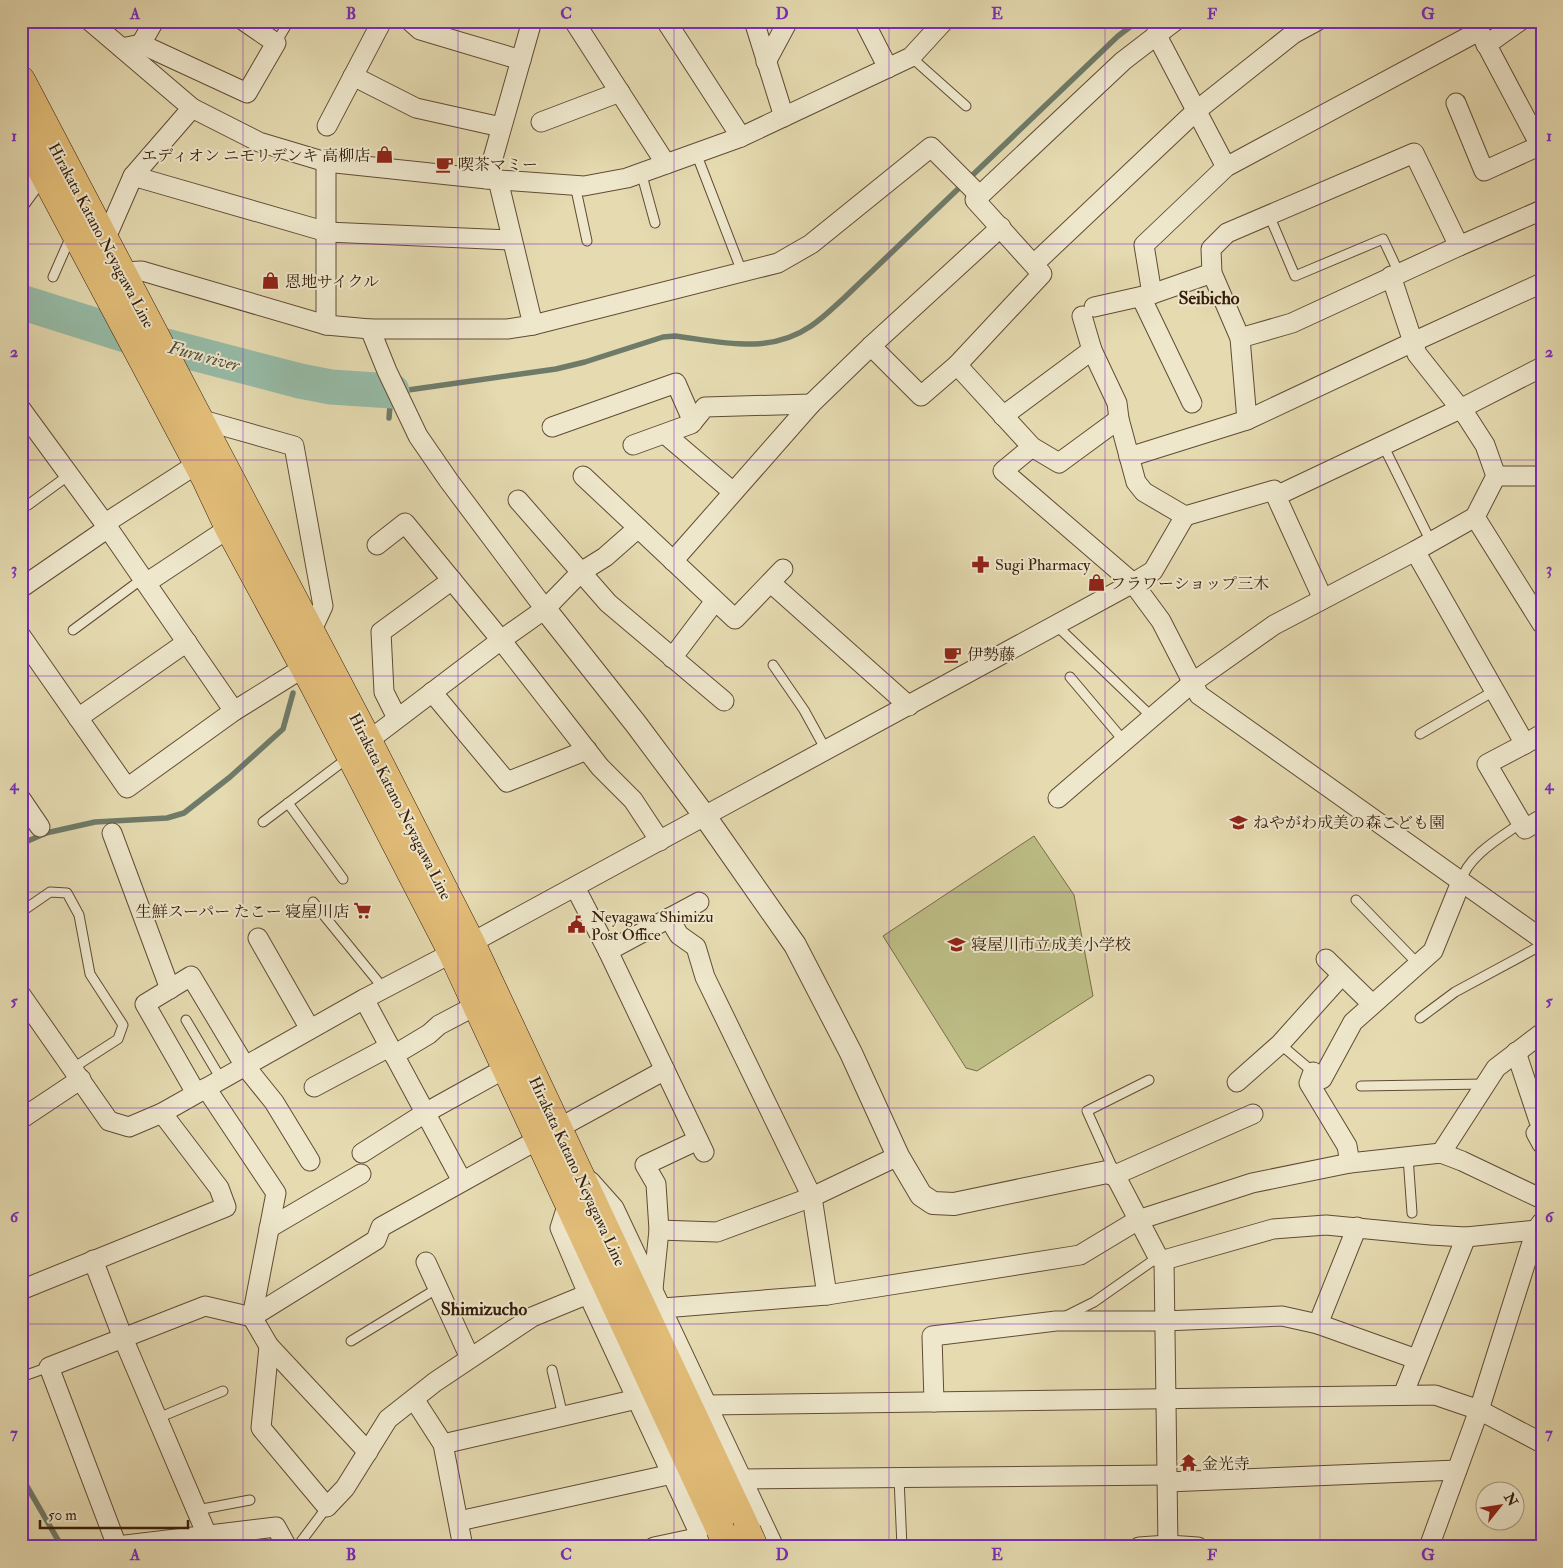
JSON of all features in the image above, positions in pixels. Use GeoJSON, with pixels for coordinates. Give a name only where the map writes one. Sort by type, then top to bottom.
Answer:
{"type":"FeatureCollection","features":[{"type":"Feature","properties":{"kind":"main road","name":"Hirakata Katano Neyagawa Line"},"geometry":{"type":"LineString","coordinates":[[21,80],[311,632],[359,748],[462,948],[548,1134],[568,1203],[736,1540]]}},
{"type":"Feature","properties":{"kind":"main road","name":"Hirakata Katano Neyagawa Line"},"geometry":{"type":"LineString","coordinates":[[21,131],[303,668],[359,748]]}},
{"type":"Feature","properties":{"kind":"main road","name":"Hirakata Katano Neyagawa Line"},"geometry":{"type":"LineString","coordinates":[[462,948],[477,1005],[506,1068],[548,1134],[576,1165],[736,1540]]}},
{"type":"Feature","properties":{"kind":"street"},"geometry":{"type":"LineString","coordinates":[[90,21],[132,46],[247,93],[276,43],[244,21]]}},
{"type":"Feature","properties":{"kind":"street"},"geometry":{"type":"LineString","coordinates":[[132,46],[154,21]]}},
{"type":"Feature","properties":{"kind":"street"},"geometry":{"type":"LineString","coordinates":[[327,126],[382,21]]}},
{"type":"Feature","properties":{"kind":"street"},"geometry":{"type":"LineString","coordinates":[[410,21],[420,30],[521,60]]}},
{"type":"Feature","properties":{"kind":"street"},"geometry":{"type":"LineString","coordinates":[[532,21],[501,127],[492,180],[512,240],[533,326]]}},
{"type":"Feature","properties":{"kind":"street"},"geometry":{"type":"LineString","coordinates":[[574,21],[666,164]]}},
{"type":"Feature","properties":{"kind":"street"},"geometry":{"type":"LineString","coordinates":[[666,21],[741,138]]}},
{"type":"Feature","properties":{"kind":"street"},"geometry":{"type":"LineString","coordinates":[[754,21],[784,117]]}},
{"type":"Feature","properties":{"kind":"street"},"geometry":{"type":"LineString","coordinates":[[766,62],[788,21]]}},
{"type":"Feature","properties":{"kind":"street"},"geometry":{"type":"LineString","coordinates":[[864,21],[888,68]]}},
{"type":"Feature","properties":{"kind":"street"},"geometry":{"type":"LineString","coordinates":[[132,46],[192,108],[259,142],[326,162],[492,180],[584,186],[627,178],[741,138],[911,57],[944,21]]}},
{"type":"Feature","properties":{"kind":"street"},"geometry":{"type":"LineString","coordinates":[[871,346],[921,396],[957,365],[1042,274],[975,200],[978,194],[1123,60],[1175,21]]}},
{"type":"Feature","properties":{"kind":"street"},"geometry":{"type":"LineString","coordinates":[[1034,264],[1196,111],[1293,34],[1317,21]]}},
{"type":"Feature","properties":{"kind":"street"},"geometry":{"type":"LineString","coordinates":[[1192,403],[1146,295],[1144,245],[1226,168],[1480,32],[1520,21]]}},
{"type":"Feature","properties":{"kind":"street"},"geometry":{"type":"LineString","coordinates":[[1456,103],[1484,171],[1541,148],[1480,32]]}},
{"type":"Feature","properties":{"kind":"street"},"geometry":{"type":"LineString","coordinates":[[1156,34],[1226,168]]}},
{"type":"Feature","properties":{"kind":"street"},"geometry":{"type":"LineString","coordinates":[[353,76],[416,108],[501,127]]}},
{"type":"Feature","properties":{"kind":"street"},"geometry":{"type":"LineString","coordinates":[[540,122],[620,92]]}},
{"type":"Feature","properties":{"kind":"street"},"geometry":{"type":"LineString","coordinates":[[103,235],[109,232],[133,176],[192,108]]}},
{"type":"Feature","properties":{"kind":"street"},"geometry":{"type":"LineString","coordinates":[[121,272],[142,270],[326,325],[370,328],[507,329],[533,326],[778,263],[811,244],[931,147],[978,194]]}},
{"type":"Feature","properties":{"kind":"street"},"geometry":{"type":"LineString","coordinates":[[1247,420],[1240,338],[1212,273],[1211,249],[1227,233],[1414,153],[1459,246]]}},
{"type":"Feature","properties":{"kind":"street"},"geometry":{"type":"LineString","coordinates":[[326,162],[326,325]]}},
{"type":"Feature","properties":{"kind":"street"},"geometry":{"type":"LineString","coordinates":[[21,201],[43,171]]}},
{"type":"Feature","properties":{"kind":"street"},"geometry":{"type":"LineString","coordinates":[[133,176],[327,232],[512,240]]}},
{"type":"Feature","properties":{"kind":"street"},"geometry":{"type":"LineString","coordinates":[[1240,338],[1292,322],[1542,210]]}},
{"type":"Feature","properties":{"kind":"street"},"geometry":{"type":"LineString","coordinates":[[672,561],[811,404],[871,346],[1001,227]]}},
{"type":"Feature","properties":{"kind":"street"},"geometry":{"type":"LineString","coordinates":[[1185,516],[1144,492],[1136,482],[1119,419],[1117,402],[1092,350],[1088,312],[1212,273]]}},
{"type":"Feature","properties":{"kind":"street"},"geometry":{"type":"LineString","coordinates":[[1058,798],[1192,683],[1274,625],[1476,517],[1496,476],[1485,445],[1460,408],[1417,354],[1395,275]]}},
{"type":"Feature","properties":{"kind":"street"},"geometry":{"type":"LineString","coordinates":[[1129,457],[1247,420],[1542,283]]}},
{"type":"Feature","properties":{"kind":"street"},"geometry":{"type":"LineString","coordinates":[[370,328],[387,371],[418,436],[438,466],[704,815],[795,945],[850,1054],[898,1156],[921,1195],[933,1203],[954,1204],[1107,1172],[1115,1175],[1138,1220],[1161,1258],[1168,1546]]}},
{"type":"Feature","properties":{"kind":"street"},"geometry":{"type":"LineString","coordinates":[[1003,416],[1092,350]]}},
{"type":"Feature","properties":{"kind":"street"},"geometry":{"type":"LineString","coordinates":[[957,365],[1032,448],[1059,463],[1119,419]]}},
{"type":"Feature","properties":{"kind":"street"},"geometry":{"type":"LineString","coordinates":[[1324,599],[1276,496],[1542,367]]}},
{"type":"Feature","properties":{"kind":"street"},"geometry":{"type":"LineString","coordinates":[[552,427],[676,383],[693,422]]}},
{"type":"Feature","properties":{"kind":"street"},"geometry":{"type":"LineString","coordinates":[[633,445],[690,424],[705,407],[811,404]]}},
{"type":"Feature","properties":{"kind":"street"},"geometry":{"type":"LineString","coordinates":[[21,409],[106,526],[234,711]]}},
{"type":"Feature","properties":{"kind":"street"},"geometry":{"type":"LineString","coordinates":[[199,419],[294,446],[323,606],[311,632]]}},
{"type":"Feature","properties":{"kind":"street"},"geometry":{"type":"LineString","coordinates":[[665,434],[733,492]]}},
{"type":"Feature","properties":{"kind":"street"},"geometry":{"type":"LineString","coordinates":[[1032,448],[1002,470],[1133,583],[1161,621],[1199,695],[1542,939]]}},
{"type":"Feature","properties":{"kind":"street"},"geometry":{"type":"LineString","coordinates":[[21,588],[106,526],[197,464]]}},
{"type":"Feature","properties":{"kind":"street"},"geometry":{"type":"LineString","coordinates":[[583,476],[735,619],[777,576],[909,706]]}},
{"type":"Feature","properties":{"kind":"street"},"geometry":{"type":"LineString","coordinates":[[1496,476],[1541,477]]}},
{"type":"Feature","properties":{"kind":"street"},"geometry":{"type":"LineString","coordinates":[[21,995],[109,1121],[129,1127],[162,1113],[364,999],[660,841],[704,815],[909,706],[1133,583],[1153,571],[1185,516],[1274,490]]}},
{"type":"Feature","properties":{"kind":"street"},"geometry":{"type":"LineString","coordinates":[[518,500],[608,603],[724,701]]}},
{"type":"Feature","properties":{"kind":"street"},"geometry":{"type":"LineString","coordinates":[[1476,517],[1542,624]]}},
{"type":"Feature","properties":{"kind":"street"},"geometry":{"type":"LineString","coordinates":[[377,545],[406,523],[501,640],[600,768],[634,800],[660,841]]}},
{"type":"Feature","properties":{"kind":"street"},"geometry":{"type":"LineString","coordinates":[[144,581],[229,528]]}},
{"type":"Feature","properties":{"kind":"street"},"geometry":{"type":"LineString","coordinates":[[359,748],[501,640],[546,609],[582,572],[605,557],[638,528]]}},
{"type":"Feature","properties":{"kind":"street"},"geometry":{"type":"LineString","coordinates":[[1423,547],[1494,691],[1525,744]]}},
{"type":"Feature","properties":{"kind":"street"},"geometry":{"type":"LineString","coordinates":[[397,718],[384,692],[381,632],[452,580]]}},
{"type":"Feature","properties":{"kind":"street"},"geometry":{"type":"LineString","coordinates":[[672,658],[716,601]]}},
{"type":"Feature","properties":{"kind":"street"},"geometry":{"type":"LineString","coordinates":[[21,636],[127,788],[234,711],[303,668]]}},
{"type":"Feature","properties":{"kind":"street"},"geometry":{"type":"LineString","coordinates":[[78,718],[187,642]]}},
{"type":"Feature","properties":{"kind":"street"},"geometry":{"type":"LineString","coordinates":[[432,692],[507,782],[587,750]]}},
{"type":"Feature","properties":{"kind":"street"},"geometry":{"type":"LineString","coordinates":[[1542,734],[1487,764],[1525,829],[1542,819]]}},
{"type":"Feature","properties":{"kind":"street"},"geometry":{"type":"LineString","coordinates":[[21,799],[40,827]]}},
{"type":"Feature","properties":{"kind":"street"},"geometry":{"type":"LineString","coordinates":[[112,833],[170,989]]}},
{"type":"Feature","properties":{"kind":"street"},"geometry":{"type":"LineString","coordinates":[[1350,1163],[1347,1146],[1309,1082],[1313,1072],[1322,1079],[1353,1022],[1433,951],[1461,882]]}},
{"type":"Feature","properties":{"kind":"street"},"geometry":{"type":"LineString","coordinates":[[575,886],[701,1146],[645,1165],[656,1184],[659,1230],[653,1289]]}},
{"type":"Feature","properties":{"kind":"street"},"geometry":{"type":"LineString","coordinates":[[608,951],[699,902]]}},
{"type":"Feature","properties":{"kind":"street"},"geometry":{"type":"LineString","coordinates":[[669,918],[679,934],[696,947],[705,977],[812,1197],[827,1295]]}},
{"type":"Feature","properties":{"kind":"street"},"geometry":{"type":"LineString","coordinates":[[258,938],[310,1029]]}},
{"type":"Feature","properties":{"kind":"street"},"geometry":{"type":"LineString","coordinates":[[1326,959],[1372,1004]]}},
{"type":"Feature","properties":{"kind":"street"},"geometry":{"type":"LineString","coordinates":[[1237,1082],[1280,1044],[1342,975]]}},
{"type":"Feature","properties":{"kind":"street"},"geometry":{"type":"LineString","coordinates":[[310,1161],[274,1102],[246,1066],[191,976],[145,1004],[208,1087],[276,1193],[252,1317],[269,1346],[368,1452]]}},
{"type":"Feature","properties":{"kind":"street"},"geometry":{"type":"LineString","coordinates":[[364,999],[462,1181]]}},
{"type":"Feature","properties":{"kind":"street"},"geometry":{"type":"LineString","coordinates":[[314,1088],[430,1034],[439,1025],[477,1005]]}},
{"type":"Feature","properties":{"kind":"street"},"geometry":{"type":"LineString","coordinates":[[1441,1153],[1496,1068],[1542,1033]]}},
{"type":"Feature","properties":{"kind":"street"},"geometry":{"type":"LineString","coordinates":[[1516,1052],[1539,1133]]}},
{"type":"Feature","properties":{"kind":"street"},"geometry":{"type":"LineString","coordinates":[[270,1228],[362,1163],[425,1113],[506,1068]]}},
{"type":"Feature","properties":{"kind":"street"},"geometry":{"type":"LineString","coordinates":[[287,1547],[276,1528],[117,1546],[49,1367],[205,1306],[252,1317],[376,1240],[380,1227],[665,1070]]}},
{"type":"Feature","properties":{"kind":"street"},"geometry":{"type":"LineString","coordinates":[[21,1119],[77,1074]]}},
{"type":"Feature","properties":{"kind":"street"},"geometry":{"type":"LineString","coordinates":[[21,1290],[226,1207],[219,1188],[162,1113]]}},
{"type":"Feature","properties":{"kind":"street"},"geometry":{"type":"LineString","coordinates":[[1115,1175],[1253,1114]]}},
{"type":"Feature","properties":{"kind":"street"},"geometry":{"type":"LineString","coordinates":[[663,1308],[827,1295],[1080,1255],[1138,1220],[1252,1183],[1350,1163],[1441,1153],[1542,1199]]}},
{"type":"Feature","properties":{"kind":"street"},"geometry":{"type":"LineString","coordinates":[[659,1230],[717,1232],[812,1197],[898,1156]]}},
{"type":"Feature","properties":{"kind":"street"},"geometry":{"type":"LineString","coordinates":[[576,1165],[614,1208],[663,1308],[706,1405],[774,1547]]}},
{"type":"Feature","properties":{"kind":"street"},"geometry":{"type":"LineString","coordinates":[[568,1203],[560,1228],[588,1294],[672,1474],[736,1540]]}},
{"type":"Feature","properties":{"kind":"street"},"geometry":{"type":"LineString","coordinates":[[1161,1258],[1273,1229],[1326,1225],[1466,1237],[1540,1229],[1479,1410],[1429,1547]]}},
{"type":"Feature","properties":{"kind":"street"},"geometry":{"type":"LineString","coordinates":[[1318,1324],[1356,1227]]}},
{"type":"Feature","properties":{"kind":"street"},"geometry":{"type":"LineString","coordinates":[[1403,1396],[1416,1359],[1466,1237]]}},
{"type":"Feature","properties":{"kind":"street"},"geometry":{"type":"LineString","coordinates":[[93,1260],[123,1338],[207,1535]]}},
{"type":"Feature","properties":{"kind":"street"},"geometry":{"type":"LineString","coordinates":[[426,1262],[470,1358]]}},
{"type":"Feature","properties":{"kind":"street"},"geometry":{"type":"LineString","coordinates":[[269,1346],[261,1428],[327,1507],[345,1488],[388,1419],[435,1382],[532,1317],[588,1294]]}},
{"type":"Feature","properties":{"kind":"street"},"geometry":{"type":"LineString","coordinates":[[934,1402],[932,1336],[1056,1321],[1164,1321],[1282,1316],[1318,1324],[1416,1359]]}},
{"type":"Feature","properties":{"kind":"street"},"geometry":{"type":"LineString","coordinates":[[706,1405],[1435,1395],[1479,1410],[1542,1443]]}},
{"type":"Feature","properties":{"kind":"street"},"geometry":{"type":"LineString","coordinates":[[414,1399],[443,1444],[464,1547]]}},
{"type":"Feature","properties":{"kind":"street"},"geometry":{"type":"LineString","coordinates":[[443,1444],[637,1399]]}},
{"type":"Feature","properties":{"kind":"street"},"geometry":{"type":"LineString","coordinates":[[743,1479],[1167,1478],[1457,1470]]}},
{"type":"Feature","properties":{"kind":"street"},"geometry":{"type":"LineString","coordinates":[[459,1521],[672,1474]]}},
{"type":"Feature","properties":{"kind":"street"},"geometry":{"type":"LineString","coordinates":[[654,1547],[736,1540]]}},
{"type":"Feature","properties":{"kind":"street"},"geometry":{"type":"LineString","coordinates":[[1139,1547],[1198,1547]]}},
{"type":"Feature","properties":{"kind":"lane"},"geometry":{"type":"LineString","coordinates":[[276,43],[289,21]]}},
{"type":"Feature","properties":{"kind":"lane"},"geometry":{"type":"LineString","coordinates":[[911,57],[966,106]]}},
{"type":"Feature","properties":{"kind":"lane"},"geometry":{"type":"LineString","coordinates":[[696,153],[742,273]]}},
{"type":"Feature","properties":{"kind":"lane"},"geometry":{"type":"LineString","coordinates":[[641,172],[655,223]]}},
{"type":"Feature","properties":{"kind":"lane"},"geometry":{"type":"LineString","coordinates":[[575,185],[587,241]]}},
{"type":"Feature","properties":{"kind":"lane"},"geometry":{"type":"LineString","coordinates":[[1269,215],[1295,276],[1383,239],[1395,275]]}},
{"type":"Feature","properties":{"kind":"lane"},"geometry":{"type":"LineString","coordinates":[[53,277],[74,230]]}},
{"type":"Feature","properties":{"kind":"lane"},"geometry":{"type":"LineString","coordinates":[[1383,445],[1423,547]]}},
{"type":"Feature","properties":{"kind":"lane"},"geometry":{"type":"LineString","coordinates":[[28,505],[69,475]]}},
{"type":"Feature","properties":{"kind":"lane"},"geometry":{"type":"LineString","coordinates":[[73,630],[144,581]]}},
{"type":"Feature","properties":{"kind":"lane"},"geometry":{"type":"LineString","coordinates":[[1056,625],[1152,717]]}},
{"type":"Feature","properties":{"kind":"lane"},"geometry":{"type":"LineString","coordinates":[[773,665],[804,710],[826,750]]}},
{"type":"Feature","properties":{"kind":"lane"},"geometry":{"type":"LineString","coordinates":[[1070,678],[1124,741]]}},
{"type":"Feature","properties":{"kind":"lane"},"geometry":{"type":"LineString","coordinates":[[1420,734],[1494,691]]}},
{"type":"Feature","properties":{"kind":"lane"},"geometry":{"type":"LineString","coordinates":[[264,822],[359,748]]}},
{"type":"Feature","properties":{"kind":"lane"},"geometry":{"type":"LineString","coordinates":[[288,803],[343,879]]}},
{"type":"Feature","properties":{"kind":"lane"},"geometry":{"type":"LineString","coordinates":[[1461,882],[1463,874],[1489,844],[1521,823]]}},
{"type":"Feature","properties":{"kind":"lane"},"geometry":{"type":"LineString","coordinates":[[21,912],[50,892],[67,893],[79,915],[90,974],[123,1025],[118,1039],[77,1074]]}},
{"type":"Feature","properties":{"kind":"lane"},"geometry":{"type":"LineString","coordinates":[[1356,900],[1418,964]]}},
{"type":"Feature","properties":{"kind":"lane"},"geometry":{"type":"LineString","coordinates":[[313,902],[384,989]]}},
{"type":"Feature","properties":{"kind":"lane"},"geometry":{"type":"LineString","coordinates":[[1420,1018],[1456,992],[1542,945]]}},
{"type":"Feature","properties":{"kind":"lane"},"geometry":{"type":"LineString","coordinates":[[186,1020],[208,1087]]}},
{"type":"Feature","properties":{"kind":"lane"},"geometry":{"type":"LineString","coordinates":[[1280,1044],[1313,1072]]}},
{"type":"Feature","properties":{"kind":"lane"},"geometry":{"type":"LineString","coordinates":[[1115,1175],[1087,1111],[1149,1080]]}},
{"type":"Feature","properties":{"kind":"lane"},"geometry":{"type":"LineString","coordinates":[[1361,1086],[1486,1084]]}},
{"type":"Feature","properties":{"kind":"lane"},"geometry":{"type":"LineString","coordinates":[[1408,1157],[1412,1213]]}},
{"type":"Feature","properties":{"kind":"lane"},"geometry":{"type":"LineString","coordinates":[[1056,1321],[1094,1302],[1161,1258]]}},
{"type":"Feature","properties":{"kind":"lane"},"geometry":{"type":"LineString","coordinates":[[351,1341],[438,1288]]}},
{"type":"Feature","properties":{"kind":"lane"},"geometry":{"type":"LineString","coordinates":[[21,1377],[49,1367]]}},
{"type":"Feature","properties":{"kind":"lane"},"geometry":{"type":"LineString","coordinates":[[552,1370],[563,1416]]}},
{"type":"Feature","properties":{"kind":"lane"},"geometry":{"type":"LineString","coordinates":[[158,1418],[223,1391]]}},
{"type":"Feature","properties":{"kind":"lane"},"geometry":{"type":"LineString","coordinates":[[899,1478],[902,1547]]}},
{"type":"Feature","properties":{"kind":"lane"},"geometry":{"type":"LineString","coordinates":[[197,1510],[250,1500]]}},
{"type":"Feature","properties":{"kind":"lane"},"geometry":{"type":"LineString","coordinates":[[297,1547],[327,1507]]}},
{"type":"Feature","properties":{"kind":"green space"},"geometry":{"type":"Polygon","coordinates":[[[1034,836],[1074,895],[1093,996],[977,1071],[966,1068],[883,936],[1034,836]]]}},
{"type":"Feature","properties":{"kind":"waterway"},"geometry":{"type":"LineString","coordinates":[[401,391],[556,369],[585,362],[663,337],[675,336],[745,344],[779,341],[795,335],[811,326],[832,309],[1118,36],[1138,21]]}},
{"type":"Feature","properties":{"kind":"waterway","name":"Furu river"},"geometry":{"type":"LineString","coordinates":[[21,302],[135,338],[300,381],[331,387],[392,391]]}},
{"type":"Feature","properties":{"kind":"waterway"},"geometry":{"type":"LineString","coordinates":[[389,418],[391,394]]}},
{"type":"Feature","properties":{"kind":"waterway"},"geometry":{"type":"LineString","coordinates":[[21,844],[46,833],[95,822],[167,818],[184,813],[230,777],[283,729],[293,693]]}},
{"type":"Feature","properties":{"kind":"waterway"},"geometry":{"type":"LineString","coordinates":[[21,1476],[62,1547]]}},
{"type":"Feature","properties":{"kind":"place","name":"エディオン ニモリデンキ 高柳店"},"geometry":{"type":"Point","coordinates":[384,155]}},
{"type":"Feature","properties":{"kind":"place","name":"喫茶マミー"},"geometry":{"type":"Point","coordinates":[444,164]}},
{"type":"Feature","properties":{"kind":"place","name":"恩地サイクル"},"geometry":{"type":"Point","coordinates":[271,281]}},
{"type":"Feature","properties":{"kind":"place","name":"Sugi Pharmacy"},"geometry":{"type":"Point","coordinates":[981,564]}},
{"type":"Feature","properties":{"kind":"place","name":"フラワーショップ三木"},"geometry":{"type":"Point","coordinates":[1096,583]}},
{"type":"Feature","properties":{"kind":"place","name":"伊勢藤"},"geometry":{"type":"Point","coordinates":[953,654]}},
{"type":"Feature","properties":{"kind":"place","name":"ねやがわ成美の森こども園"},"geometry":{"type":"Point","coordinates":[1239,822]}},
{"type":"Feature","properties":{"kind":"place","name":"生鮮スーパー たこー 寝屋川店"},"geometry":{"type":"Point","coordinates":[363,911]}},
{"type":"Feature","properties":{"kind":"place","name":"Neyagawa Shimizu Post Office"},"geometry":{"type":"Point","coordinates":[577,925]}},
{"type":"Feature","properties":{"kind":"place","name":"寝屋川市立成美小学校"},"geometry":{"type":"Point","coordinates":[957,944]}},
{"type":"Feature","properties":{"kind":"place","name":"金光寺"},"geometry":{"type":"Point","coordinates":[1188,1463]}},
{"type":"Feature","properties":{"kind":"district","name":"Seibicho"},"geometry":{"type":"Point","coordinates":[1209,298]}},
{"type":"Feature","properties":{"kind":"district","name":"Shimizucho"},"geometry":{"type":"Point","coordinates":[484,1309]}}]}
